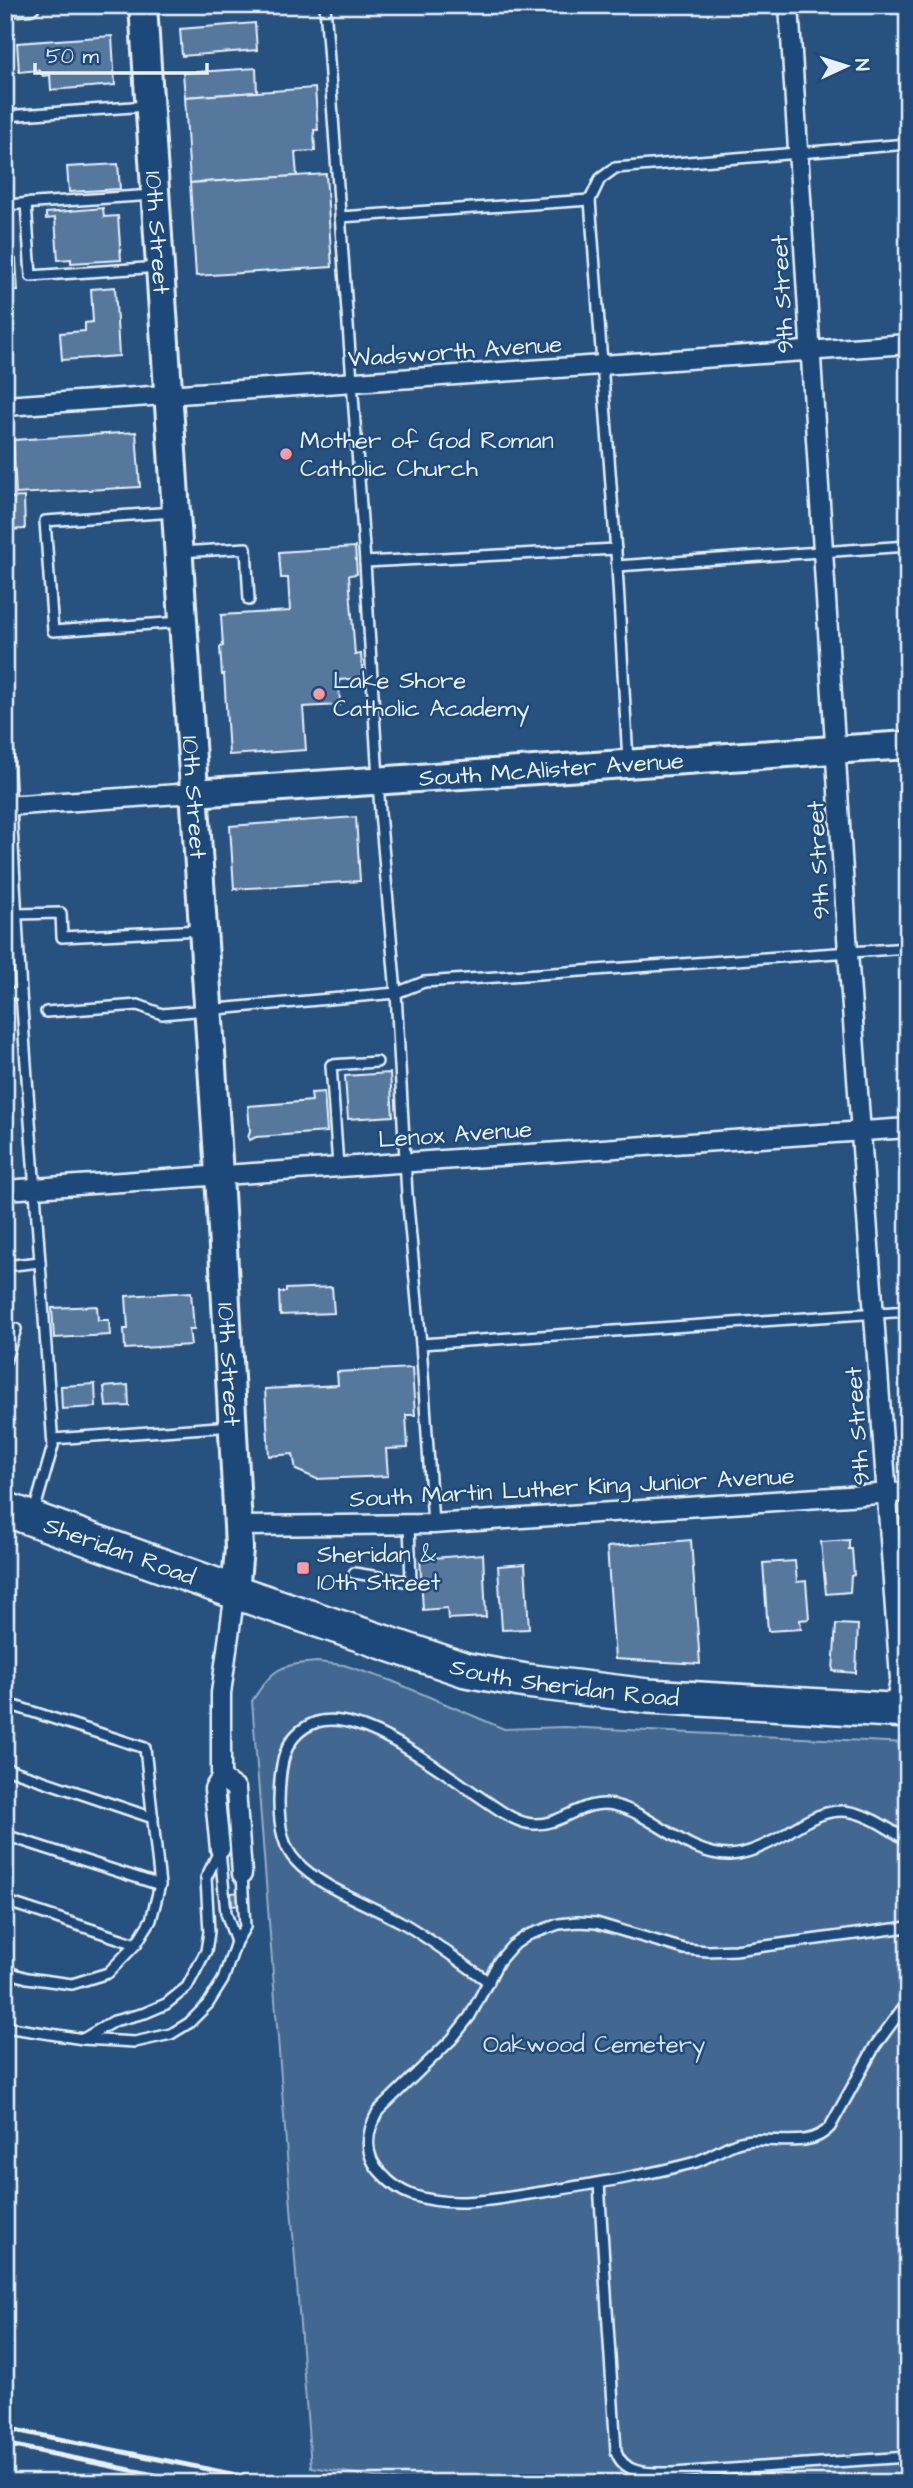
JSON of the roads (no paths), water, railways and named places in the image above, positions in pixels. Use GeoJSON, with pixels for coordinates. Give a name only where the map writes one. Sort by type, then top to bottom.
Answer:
{"type":"FeatureCollection","features":[{"type":"Feature","properties":{"kind":"highway","name":"Sheridan Road"},"geometry":{"type":"LineString","coordinates":[[19,1514],[235,1592]]}},
{"type":"Feature","properties":{"kind":"highway","name":"South Sheridan Road"},"geometry":{"type":"LineString","coordinates":[[235,1592],[466,1670],[526,1681],[648,1696],[902,1711]]}},
{"type":"Feature","properties":{"kind":"street"},"geometry":{"type":"LineString","coordinates":[[5,7],[30,5]]}},
{"type":"Feature","properties":{"kind":"street","name":"10th Street"},"geometry":{"type":"LineString","coordinates":[[143,5],[219,1174],[239,1549],[235,1592]]}},
{"type":"Feature","properties":{"kind":"street","name":"9th Street"},"geometry":{"type":"LineString","coordinates":[[789,5],[848,952],[902,1711]]}},
{"type":"Feature","properties":{"kind":"street","name":"Wadsworth Avenue"},"geometry":{"type":"LineString","coordinates":[[5,406],[908,344]]}},
{"type":"Feature","properties":{"kind":"street","name":"South McAlister Avenue"},"geometry":{"type":"LineString","coordinates":[[193,793],[908,745]]}},
{"type":"Feature","properties":{"kind":"street"},"geometry":{"type":"LineString","coordinates":[[8,805],[193,793]]}},
{"type":"Feature","properties":{"kind":"street","name":"Lenox Avenue"},"geometry":{"type":"LineString","coordinates":[[5,1190],[908,1128]]}},
{"type":"Feature","properties":{"kind":"street","name":"South Martin Luther King Junior Avenue"},"geometry":{"type":"LineString","coordinates":[[238,1527],[433,1524],[908,1492]]}},
{"type":"Feature","properties":{"kind":"street"},"geometry":{"type":"LineString","coordinates":[[220,1849],[214,1789],[221,1778],[221,1693],[235,1592]]}},
{"type":"Feature","properties":{"kind":"street"},"geometry":{"type":"LineString","coordinates":[[221,1778],[236,1789],[242,1874]]}},
{"type":"Feature","properties":{"kind":"lane"},"geometry":{"type":"LineString","coordinates":[[325,5],[378,782],[396,993],[404,1162],[421,1344],[433,1524]]}},
{"type":"Feature","properties":{"kind":"lane"},"geometry":{"type":"LineString","coordinates":[[5,116],[149,106]]}},
{"type":"Feature","properties":{"kind":"lane"},"geometry":{"type":"LineString","coordinates":[[629,765],[590,200],[600,179],[615,168],[908,144]]}},
{"type":"Feature","properties":{"kind":"lane"},"geometry":{"type":"LineString","coordinates":[[5,205],[155,195]]}},
{"type":"Feature","properties":{"kind":"lane"},"geometry":{"type":"LineString","coordinates":[[340,216],[590,200]]}},
{"type":"Feature","properties":{"kind":"lane"},"geometry":{"type":"LineString","coordinates":[[26,203],[31,276],[159,267]]}},
{"type":"Feature","properties":{"kind":"lane"},"geometry":{"type":"LineString","coordinates":[[176,512],[45,521],[53,631],[183,622]]}},
{"type":"Feature","properties":{"kind":"lane"},"geometry":{"type":"LineString","coordinates":[[617,566],[908,546]]}},
{"type":"Feature","properties":{"kind":"lane"},"geometry":{"type":"LineString","coordinates":[[178,552],[246,548],[249,600]]}},
{"type":"Feature","properties":{"kind":"lane"},"geometry":{"type":"LineString","coordinates":[[365,562],[616,549]]}},
{"type":"Feature","properties":{"kind":"lane"},"geometry":{"type":"LineString","coordinates":[[5,699],[8,805],[53,1439],[53,1446],[19,1514]]}},
{"type":"Feature","properties":{"kind":"lane"},"geometry":{"type":"LineString","coordinates":[[16,914],[61,913],[62,937],[202,929]]}},
{"type":"Feature","properties":{"kind":"lane"},"geometry":{"type":"LineString","coordinates":[[46,1012],[138,1005],[162,1014],[396,993],[424,982],[908,948]]}},
{"type":"Feature","properties":{"kind":"lane"},"geometry":{"type":"LineString","coordinates":[[5,994],[21,993]]}},
{"type":"Feature","properties":{"kind":"lane"},"geometry":{"type":"LineString","coordinates":[[338,1166],[331,1065],[376,1062]]}},
{"type":"Feature","properties":{"kind":"lane"},"geometry":{"type":"LineString","coordinates":[[5,1266],[40,1262]]}},
{"type":"Feature","properties":{"kind":"lane"},"geometry":{"type":"LineString","coordinates":[[421,1344],[908,1311]]}},
{"type":"Feature","properties":{"kind":"lane"},"geometry":{"type":"LineString","coordinates":[[5,1361],[16,1329]]}},
{"type":"Feature","properties":{"kind":"lane"},"geometry":{"type":"LineString","coordinates":[[53,1439],[233,1426]]}},
{"type":"Feature","properties":{"kind":"lane"},"geometry":{"type":"LineString","coordinates":[[354,1573],[411,1581],[409,1524]]}},
{"type":"Feature","properties":{"kind":"lane"},"geometry":{"type":"LineString","coordinates":[[5,1703],[145,1748],[160,1885],[151,1920],[136,1944],[108,1973],[72,1984],[27,1978],[5,1971]]}},
{"type":"Feature","properties":{"kind":"lane"},"geometry":{"type":"LineString","coordinates":[[489,1982],[403,1923],[320,1880],[294,1859],[282,1831],[279,1777],[283,1755],[299,1731],[323,1721],[351,1723],[369,1729],[401,1745],[508,1815],[536,1824],[580,1808],[604,1803],[641,1816],[692,1845],[727,1855],[757,1849],[815,1815],[844,1811],[877,1821],[908,1841]]}},
{"type":"Feature","properties":{"kind":"lane"},"geometry":{"type":"LineString","coordinates":[[5,1768],[153,1818]]}},
{"type":"Feature","properties":{"kind":"lane"},"geometry":{"type":"LineString","coordinates":[[5,1835],[160,1885]]}},
{"type":"Feature","properties":{"kind":"lane"},"geometry":{"type":"LineString","coordinates":[[220,1849],[226,1913],[236,1942]]}},
{"type":"Feature","properties":{"kind":"lane"},"geometry":{"type":"LineString","coordinates":[[83,2039],[114,2021],[166,2004],[187,1987],[206,1951],[209,1932],[206,1878],[220,1849]]}},
{"type":"Feature","properties":{"kind":"lane"},"geometry":{"type":"LineString","coordinates":[[5,2026],[83,2039],[135,2042],[171,2034],[190,2023],[208,2004],[223,1980],[236,1942],[245,1927],[242,1874]]}},
{"type":"Feature","properties":{"kind":"lane"},"geometry":{"type":"LineString","coordinates":[[5,1901],[136,1944]]}},
{"type":"Feature","properties":{"kind":"lane"},"geometry":{"type":"LineString","coordinates":[[908,1927],[735,1950],[708,1951],[673,1946],[596,1923],[578,1922],[543,1929],[512,1946],[499,1961],[470,2016],[452,2039],[378,2111],[370,2126],[367,2141],[375,2168],[398,2187],[412,2195],[460,2202],[599,2183],[698,2161],[733,2144],[749,2140],[800,2141],[824,2134],[875,2046],[908,2001]]}},
{"type":"Feature","properties":{"kind":"lane"},"geometry":{"type":"LineString","coordinates":[[599,2183],[616,2451],[626,2468],[649,2473],[673,2473],[908,2457]]}},
{"type":"Feature","properties":{"kind":"railway"},"geometry":{"type":"LineString","coordinates":[[5,2428],[276,2483]]}},
{"type":"Feature","properties":{"kind":"railway"},"geometry":{"type":"LineString","coordinates":[[5,2444],[193,2483]]}},
{"type":"Feature","properties":{"kind":"place","name":"Mother of God Roman Catholic Church"},"geometry":{"type":"Point","coordinates":[286,454]}},
{"type":"Feature","properties":{"kind":"place","name":"Lake Shore Catholic Academy"},"geometry":{"type":"Point","coordinates":[319,694]}},
{"type":"Feature","properties":{"kind":"place","name":"Sheridan & 10th Street"},"geometry":{"type":"Point","coordinates":[303,1568]}},
{"type":"Feature","properties":{"kind":"park label","name":"Oakwood Cemetery"},"geometry":{"type":"Point","coordinates":[594,2044]}}]}
